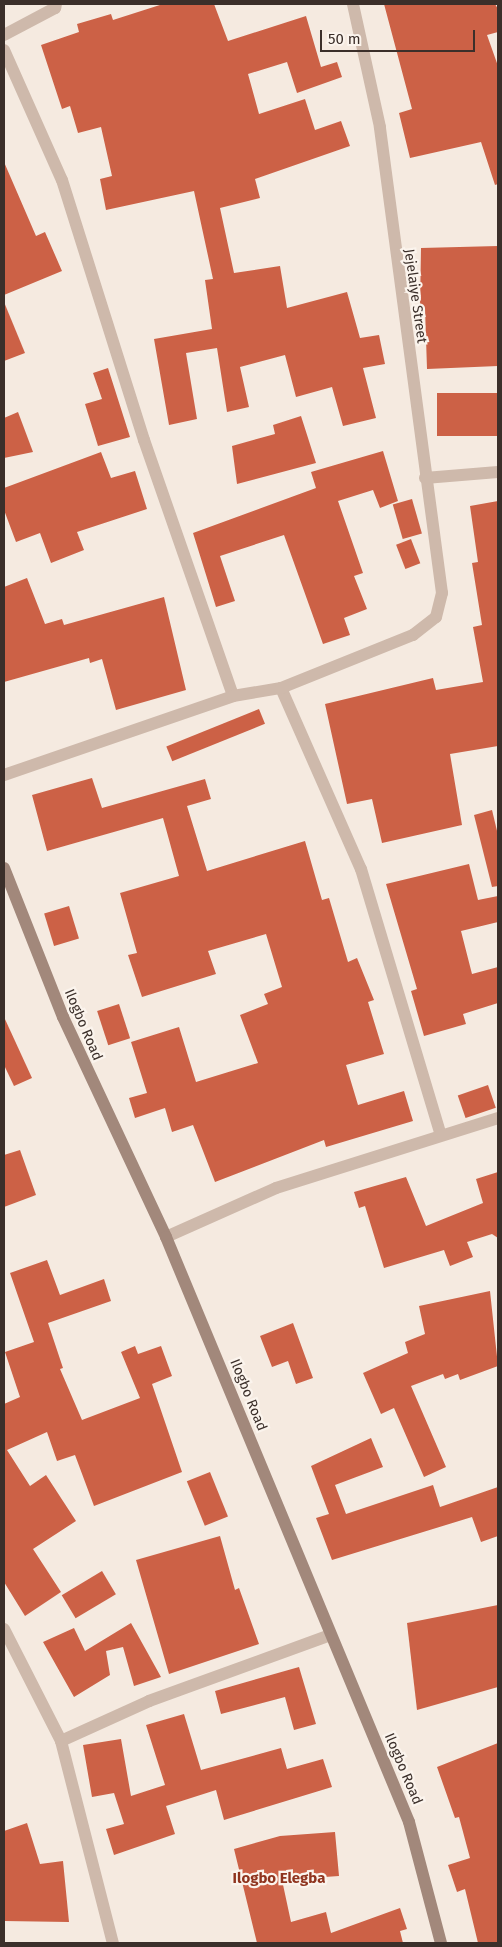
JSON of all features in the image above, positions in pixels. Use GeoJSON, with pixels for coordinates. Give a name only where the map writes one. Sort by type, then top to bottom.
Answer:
{"type":"FeatureCollection","features":[{"type":"Feature","properties":{"kind":"main road","name":"Ilogbo Road"},"geometry":{"type":"LineString","coordinates":[[4,868],[67,1026],[166,1237],[408,1822],[441,1943]]}},
{"type":"Feature","properties":{"kind":"street"},"geometry":{"type":"LineString","coordinates":[[4,35],[55,8],[56,4]]}},
{"type":"Feature","properties":{"kind":"street","name":"Jejelaiye Street"},"geometry":{"type":"LineString","coordinates":[[281,688],[426,627],[436,617],[442,593],[425,478],[380,127],[353,4]]}},
{"type":"Feature","properties":{"kind":"street"},"geometry":{"type":"LineString","coordinates":[[4,50],[62,180],[144,440],[233,696]]}},
{"type":"Feature","properties":{"kind":"street"},"geometry":{"type":"LineString","coordinates":[[425,478],[498,472]]}},
{"type":"Feature","properties":{"kind":"street"},"geometry":{"type":"LineString","coordinates":[[4,775],[233,696],[281,688],[361,869],[440,1133]]}},
{"type":"Feature","properties":{"kind":"street"},"geometry":{"type":"LineString","coordinates":[[166,1237],[276,1188],[440,1133],[498,1118]]}},
{"type":"Feature","properties":{"kind":"street"},"geometry":{"type":"LineString","coordinates":[[4,1629],[61,1741],[113,1943]]}},
{"type":"Feature","properties":{"kind":"street"},"geometry":{"type":"LineString","coordinates":[[61,1741],[149,1701],[330,1635]]}},
{"type":"Feature","properties":{"kind":"building"},"geometry":{"type":"Polygon","coordinates":[[[163,4],[214,4],[228,41],[306,16],[321,67],[337,62],[342,77],[297,93],[287,62],[248,74],[259,114],[305,99],[315,130],[341,121],[350,146],[255,179],[260,198],[220,208],[234,273],[280,266],[287,308],[347,292],[360,338],[379,335],[385,364],[363,368],[376,418],[343,426],[332,387],[296,397],[285,355],[240,367],[249,407],[227,412],[217,348],[186,353],[197,419],[169,425],[154,339],[212,329],[205,280],[213,279],[194,191],[106,210],[100,179],[112,176],[101,127],[78,133],[70,106],[62,109],[41,45],[79,32],[77,24],[111,14],[113,20],[163,4]]]}},
{"type":"Feature","properties":{"kind":"building"},"geometry":{"type":"Polygon","coordinates":[[[384,4],[495,4],[498,9],[498,32],[487,35],[498,66],[498,184],[495,185],[481,142],[410,158],[399,113],[412,109],[384,4]]]}},
{"type":"Feature","properties":{"kind":"building"},"geometry":{"type":"Polygon","coordinates":[[[4,162],[36,236],[45,232],[62,271],[4,295],[4,162]]]}},
{"type":"Feature","properties":{"kind":"building"},"geometry":{"type":"Polygon","coordinates":[[[498,246],[498,366],[427,369],[425,308],[420,308],[421,248],[498,246]]]}},
{"type":"Feature","properties":{"kind":"building"},"geometry":{"type":"Polygon","coordinates":[[[4,302],[25,353],[4,361],[4,302]]]}},
{"type":"Feature","properties":{"kind":"building"},"geometry":{"type":"Polygon","coordinates":[[[108,368],[130,437],[98,446],[85,404],[102,399],[93,373],[108,368]]]}},
{"type":"Feature","properties":{"kind":"building"},"geometry":{"type":"Polygon","coordinates":[[[437,393],[498,393],[498,436],[437,436],[437,393]]]}},
{"type":"Feature","properties":{"kind":"building"},"geometry":{"type":"Polygon","coordinates":[[[18,412],[33,452],[4,458],[4,418],[18,412]]]}},
{"type":"Feature","properties":{"kind":"building"},"geometry":{"type":"Polygon","coordinates":[[[301,416],[316,463],[237,484],[232,446],[275,434],[273,425],[301,416]]]}},
{"type":"Feature","properties":{"kind":"building"},"geometry":{"type":"Polygon","coordinates":[[[383,451],[398,501],[380,508],[373,490],[338,501],[363,573],[354,576],[367,609],[344,618],[350,635],[323,644],[284,535],[220,556],[235,601],[216,607],[193,533],[316,488],[311,472],[383,451]]]}},
{"type":"Feature","properties":{"kind":"building"},"geometry":{"type":"Polygon","coordinates":[[[101,452],[111,478],[135,471],[147,509],[77,532],[84,550],[51,563],[40,533],[16,542],[4,510],[4,488],[101,452]]]}},
{"type":"Feature","properties":{"kind":"building"},"geometry":{"type":"Polygon","coordinates":[[[412,499],[422,534],[403,539],[393,505],[412,499]]]}},
{"type":"Feature","properties":{"kind":"building"},"geometry":{"type":"Polygon","coordinates":[[[498,501],[498,746],[450,754],[462,825],[382,843],[372,799],[347,804],[325,704],[433,678],[436,690],[483,682],[473,627],[482,625],[472,563],[478,562],[470,506],[498,501]]]}},
{"type":"Feature","properties":{"kind":"building"},"geometry":{"type":"Polygon","coordinates":[[[411,539],[420,563],[405,569],[396,545],[411,539]]]}},
{"type":"Feature","properties":{"kind":"building"},"geometry":{"type":"Polygon","coordinates":[[[27,578],[45,624],[62,619],[64,625],[164,597],[186,690],[116,710],[102,659],[90,663],[89,658],[4,682],[4,587],[27,578]]]}},
{"type":"Feature","properties":{"kind":"building"},"geometry":{"type":"Polygon","coordinates":[[[259,709],[265,724],[172,761],[166,746],[259,709]]]}},
{"type":"Feature","properties":{"kind":"building"},"geometry":{"type":"Polygon","coordinates":[[[92,778],[102,808],[205,779],[211,799],[187,806],[207,871],[305,841],[322,900],[329,898],[348,962],[357,958],[374,1000],[368,1002],[384,1054],[346,1065],[358,1105],[404,1091],[413,1121],[326,1147],[324,1140],[215,1182],[193,1125],[172,1132],[165,1108],[135,1118],[129,1098],[147,1093],[131,1042],[179,1027],[196,1082],[258,1063],[240,1015],[268,1004],[264,994],[282,987],[266,934],[208,951],[216,974],[142,997],[128,955],[137,953],[120,893],[179,876],[163,818],[47,851],[32,795],[92,778]]]}},
{"type":"Feature","properties":{"kind":"building"},"geometry":{"type":"Polygon","coordinates":[[[492,810],[498,835],[498,886],[492,887],[474,815],[492,810]]]}},
{"type":"Feature","properties":{"kind":"building"},"geometry":{"type":"Polygon","coordinates":[[[469,864],[478,900],[498,896],[498,922],[461,931],[472,974],[498,967],[498,1003],[463,1014],[466,1024],[424,1036],[411,991],[417,989],[386,884],[469,864]]]}},
{"type":"Feature","properties":{"kind":"building"},"geometry":{"type":"Polygon","coordinates":[[[69,906],[79,939],[54,946],[44,914],[69,906]]]}},
{"type":"Feature","properties":{"kind":"building"},"geometry":{"type":"Polygon","coordinates":[[[119,1004],[130,1038],[108,1045],[97,1011],[119,1004]]]}},
{"type":"Feature","properties":{"kind":"building"},"geometry":{"type":"Polygon","coordinates":[[[4,1017],[32,1078],[14,1086],[4,1065],[4,1017]]]}},
{"type":"Feature","properties":{"kind":"building"},"geometry":{"type":"Polygon","coordinates":[[[488,1085],[496,1108],[466,1118],[458,1095],[488,1085]]]}},
{"type":"Feature","properties":{"kind":"building"},"geometry":{"type":"Polygon","coordinates":[[[20,1150],[36,1195],[4,1207],[4,1155],[20,1150]]]}},
{"type":"Feature","properties":{"kind":"building"},"geometry":{"type":"Polygon","coordinates":[[[498,1172],[498,1238],[492,1234],[467,1242],[473,1257],[450,1266],[444,1250],[384,1268],[365,1206],[359,1208],[354,1192],[406,1177],[426,1226],[483,1203],[476,1179],[498,1172]]]}},
{"type":"Feature","properties":{"kind":"building"},"geometry":{"type":"Polygon","coordinates":[[[47,1260],[60,1295],[104,1279],[111,1301],[48,1323],[63,1368],[60,1369],[82,1420],[140,1398],[121,1352],[135,1346],[138,1354],[161,1346],[172,1376],[152,1384],[182,1472],[94,1506],[75,1455],[57,1461],[47,1432],[7,1450],[30,1486],[46,1475],[76,1521],[33,1549],[61,1592],[25,1616],[4,1582],[4,1404],[20,1397],[5,1352],[34,1342],[10,1273],[47,1260]]]}},
{"type":"Feature","properties":{"kind":"building"},"geometry":{"type":"Polygon","coordinates":[[[490,1291],[498,1366],[460,1380],[458,1374],[445,1379],[443,1374],[411,1386],[446,1467],[424,1477],[394,1408],[381,1414],[363,1373],[408,1353],[405,1342],[425,1334],[419,1306],[490,1291]]]}},
{"type":"Feature","properties":{"kind":"building"},"geometry":{"type":"Polygon","coordinates":[[[293,1323],[313,1378],[296,1384],[288,1361],[272,1367],[260,1336],[293,1323]]]}},
{"type":"Feature","properties":{"kind":"building"},"geometry":{"type":"Polygon","coordinates":[[[371,1438],[383,1467],[335,1485],[346,1514],[433,1485],[440,1507],[498,1487],[498,1536],[481,1542],[472,1517],[332,1560],[316,1518],[329,1514],[311,1466],[371,1438]]]}},
{"type":"Feature","properties":{"kind":"building"},"geometry":{"type":"Polygon","coordinates":[[[210,1472],[228,1517],[205,1526],[187,1481],[210,1472]]]}},
{"type":"Feature","properties":{"kind":"building"},"geometry":{"type":"Polygon","coordinates":[[[220,1536],[235,1590],[239,1588],[259,1644],[169,1674],[136,1560],[220,1536]]]}},
{"type":"Feature","properties":{"kind":"building"},"geometry":{"type":"Polygon","coordinates":[[[102,1571],[116,1594],[76,1618],[62,1595],[102,1571]]]}},
{"type":"Feature","properties":{"kind":"building"},"geometry":{"type":"Polygon","coordinates":[[[498,1605],[498,1687],[417,1710],[407,1623],[498,1605]]]}},
{"type":"Feature","properties":{"kind":"building"},"geometry":{"type":"Polygon","coordinates":[[[131,1623],[161,1677],[134,1686],[123,1647],[106,1651],[110,1675],[74,1697],[43,1642],[74,1628],[85,1651],[131,1623]]]}},
{"type":"Feature","properties":{"kind":"building"},"geometry":{"type":"Polygon","coordinates":[[[299,1667],[316,1724],[294,1730],[285,1697],[221,1714],[215,1691],[299,1667]]]}},
{"type":"Feature","properties":{"kind":"building"},"geometry":{"type":"Polygon","coordinates":[[[184,1714],[201,1770],[281,1748],[287,1769],[323,1759],[332,1787],[224,1820],[216,1790],[166,1806],[175,1834],[114,1855],[106,1829],[124,1824],[114,1793],[92,1797],[83,1745],[121,1739],[131,1796],[165,1785],[146,1725],[184,1714]]]}},
{"type":"Feature","properties":{"kind":"building"},"geometry":{"type":"Polygon","coordinates":[[[498,1743],[498,1943],[478,1943],[465,1889],[457,1892],[448,1865],[470,1858],[459,1817],[455,1818],[437,1767],[498,1743]]]}},
{"type":"Feature","properties":{"kind":"building"},"geometry":{"type":"Polygon","coordinates":[[[27,1823],[40,1864],[63,1861],[69,1922],[4,1921],[4,1831],[27,1823]]]}},
{"type":"Feature","properties":{"kind":"building"},"geometry":{"type":"Polygon","coordinates":[[[335,1832],[339,1876],[282,1880],[291,1922],[326,1912],[331,1933],[400,1908],[407,1929],[400,1931],[403,1943],[257,1943],[234,1849],[280,1836],[335,1832]]]}},
{"type":"Feature","properties":{"kind":"district","name":"Ilogbo Elegba"},"geometry":{"type":"Point","coordinates":[279,1879]}}]}
